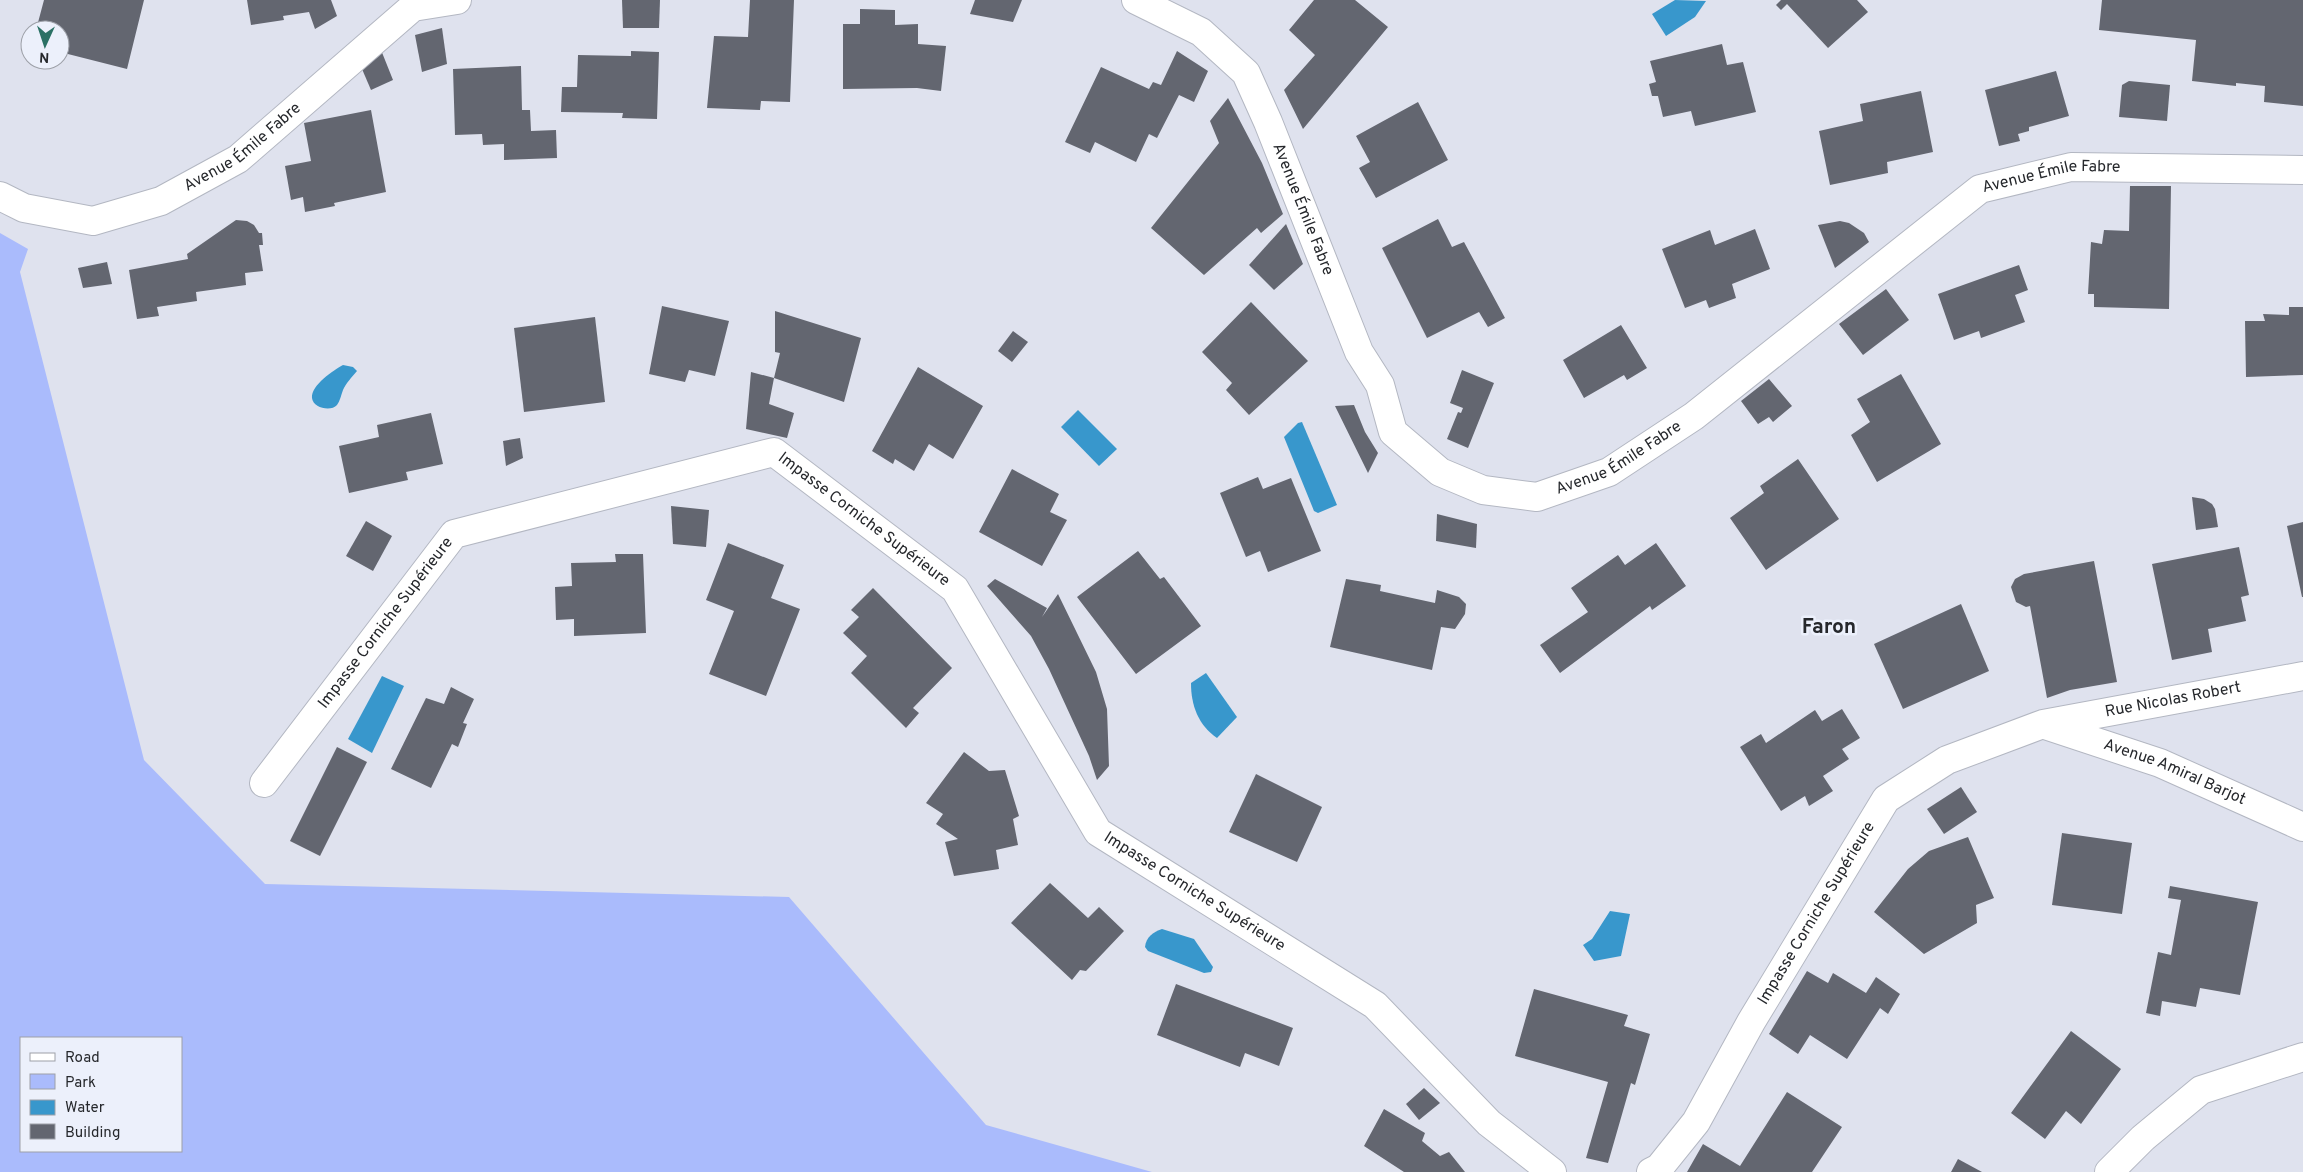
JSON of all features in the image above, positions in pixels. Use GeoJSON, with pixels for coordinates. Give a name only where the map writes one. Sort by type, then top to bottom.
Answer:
{"type":"FeatureCollection","features":[{"type":"Feature","properties":{"kind":"street","name":"Avenue Émile Fabre"},"geometry":{"type":"LineString","coordinates":[[0,196],[24,208],[93,221],[161,202],[238,159],[413,7],[457,0]]}},
{"type":"Feature","properties":{"kind":"street","name":"Avenue Émile Fabre"},"geometry":{"type":"LineString","coordinates":[[1136,0],[1201,32],[1246,73],[1268,122],[1359,352],[1380,385],[1392,432],[1440,472],[1482,490],[1537,497],[1609,472],[1694,416],[1980,190],[2071,167],[2303,170]]}},
{"type":"Feature","properties":{"kind":"street","name":"Impasse Corniche Supérieure"},"geometry":{"type":"LineString","coordinates":[[264,783],[454,534],[774,452],[955,589],[1098,832],[1375,1005],[1489,1123],[1552,1172]]}},
{"type":"Feature","properties":{"kind":"street","name":"Rue Nicolas Robert"},"geometry":{"type":"LineString","coordinates":[[2044,724],[2303,676]]}},
{"type":"Feature","properties":{"kind":"street","name":"Avenue Amiral Barjot"},"geometry":{"type":"LineString","coordinates":[[2044,724],[2160,764],[2303,827]]}},
{"type":"Feature","properties":{"kind":"street","name":"Impasse Corniche Supérieure"},"geometry":{"type":"LineString","coordinates":[[1651,1172],[1660,1168],[1696,1122],[1756,1014],[1886,799],[1947,760],[2044,724]]}},
{"type":"Feature","properties":{"kind":"street"},"geometry":{"type":"LineString","coordinates":[[2109,1172],[2143,1138],[2201,1090],[2303,1057]]}},
{"type":"Feature","properties":{"kind":"green space"},"geometry":{"type":"Polygon","coordinates":[[[0,233],[28,249],[20,272],[144,760],[265,884],[789,897],[986,1125],[1152,1172],[0,1172],[0,233]]]}},
{"type":"Feature","properties":{"kind":"water"},"geometry":{"type":"Polygon","coordinates":[[[1675,0],[1706,1],[1695,17],[1666,36],[1652,14],[1675,0]]]}},
{"type":"Feature","properties":{"kind":"water"},"geometry":{"type":"Polygon","coordinates":[[[343,365],[353,367],[357,371],[344,387],[337,405],[331,408],[323,408],[315,404],[312,398],[315,388],[324,378],[343,365]]]}},
{"type":"Feature","properties":{"kind":"water"},"geometry":{"type":"Polygon","coordinates":[[[1078,410],[1117,449],[1099,466],[1061,427],[1078,410]]]}},
{"type":"Feature","properties":{"kind":"water"},"geometry":{"type":"Polygon","coordinates":[[[1302,422],[1337,505],[1318,513],[1314,511],[1284,437],[1298,423],[1302,422]]]}},
{"type":"Feature","properties":{"kind":"water"},"geometry":{"type":"Polygon","coordinates":[[[1206,673],[1237,717],[1217,738],[1200,721],[1192,699],[1191,683],[1206,673]]]}},
{"type":"Feature","properties":{"kind":"water"},"geometry":{"type":"Polygon","coordinates":[[[382,676],[404,686],[372,753],[348,739],[382,676]]]}},
{"type":"Feature","properties":{"kind":"water"},"geometry":{"type":"Polygon","coordinates":[[[1610,911],[1630,914],[1621,956],[1594,961],[1583,945],[1592,939],[1610,911]]]}},
{"type":"Feature","properties":{"kind":"water"},"geometry":{"type":"Polygon","coordinates":[[[1162,929],[1194,939],[1213,967],[1211,972],[1204,973],[1148,951],[1145,947],[1148,938],[1153,933],[1162,929]]]}},
{"type":"Feature","properties":{"kind":"building"},"geometry":{"type":"Polygon","coordinates":[[[44,0],[144,0],[127,69],[70,55],[70,20],[39,20],[44,0]]]}},
{"type":"Feature","properties":{"kind":"building"},"geometry":{"type":"Polygon","coordinates":[[[247,0],[331,0],[337,16],[315,29],[309,12],[283,16],[284,20],[251,25],[247,0]]]}},
{"type":"Feature","properties":{"kind":"building"},"geometry":{"type":"Polygon","coordinates":[[[622,0],[660,0],[659,28],[623,28],[622,0]]]}},
{"type":"Feature","properties":{"kind":"building"},"geometry":{"type":"Polygon","coordinates":[[[750,0],[794,0],[790,102],[761,101],[760,110],[707,108],[714,36],[748,37],[750,0]]]}},
{"type":"Feature","properties":{"kind":"building"},"geometry":{"type":"Polygon","coordinates":[[[975,0],[1022,0],[1013,22],[970,14],[975,0]]]}},
{"type":"Feature","properties":{"kind":"building"},"geometry":{"type":"Polygon","coordinates":[[[1314,0],[1355,0],[1388,27],[1303,129],[1284,90],[1315,55],[1289,30],[1314,0]]]}},
{"type":"Feature","properties":{"kind":"building"},"geometry":{"type":"Polygon","coordinates":[[[1781,0],[1857,0],[1868,12],[1828,48],[1787,4],[1781,10],[1776,5],[1781,0]]]}},
{"type":"Feature","properties":{"kind":"building"},"geometry":{"type":"Polygon","coordinates":[[[2102,0],[2303,0],[2303,106],[2264,102],[2265,86],[2236,83],[2236,86],[2192,81],[2196,40],[2099,30],[2102,0]]]}},
{"type":"Feature","properties":{"kind":"building"},"geometry":{"type":"Polygon","coordinates":[[[860,9],[895,10],[895,25],[918,24],[918,44],[946,46],[941,91],[917,88],[843,89],[843,24],[860,24],[860,9]]]}},
{"type":"Feature","properties":{"kind":"building"},"geometry":{"type":"Polygon","coordinates":[[[442,28],[447,64],[422,72],[415,35],[442,28]]]}},
{"type":"Feature","properties":{"kind":"building"},"geometry":{"type":"Polygon","coordinates":[[[1722,44],[1727,65],[1743,62],[1756,112],[1695,126],[1691,111],[1663,117],[1658,96],[1652,96],[1649,84],[1656,82],[1650,61],[1722,44]]]}},
{"type":"Feature","properties":{"kind":"building"},"geometry":{"type":"Polygon","coordinates":[[[381,50],[393,80],[371,90],[359,62],[381,50]]]}},
{"type":"Feature","properties":{"kind":"building"},"geometry":{"type":"Polygon","coordinates":[[[631,51],[659,52],[657,119],[622,118],[623,113],[561,112],[562,87],[577,87],[578,55],[631,56],[631,51]]]}},
{"type":"Feature","properties":{"kind":"building"},"geometry":{"type":"Polygon","coordinates":[[[1177,51],[1208,71],[1194,102],[1179,95],[1157,138],[1149,134],[1136,162],[1095,142],[1090,153],[1065,142],[1101,67],[1149,89],[1153,82],[1161,85],[1177,51]]]}},
{"type":"Feature","properties":{"kind":"building"},"geometry":{"type":"Polygon","coordinates":[[[521,66],[522,110],[530,110],[531,131],[556,130],[557,158],[504,160],[504,144],[483,145],[482,134],[455,135],[453,69],[521,66]]]}},
{"type":"Feature","properties":{"kind":"building"},"geometry":{"type":"Polygon","coordinates":[[[2056,71],[2069,116],[2029,127],[2029,131],[2018,134],[2020,141],[1999,146],[1985,90],[2056,71]]]}},
{"type":"Feature","properties":{"kind":"building"},"geometry":{"type":"Polygon","coordinates":[[[2129,81],[2170,85],[2167,121],[2119,117],[2122,85],[2129,81]]]}},
{"type":"Feature","properties":{"kind":"building"},"geometry":{"type":"Polygon","coordinates":[[[1921,91],[1933,152],[1887,162],[1888,173],[1830,185],[1819,131],[1863,121],[1860,104],[1921,91]]]}},
{"type":"Feature","properties":{"kind":"building"},"geometry":{"type":"Polygon","coordinates":[[[1228,98],[1262,163],[1283,214],[1261,233],[1257,228],[1204,275],[1151,228],[1219,143],[1210,121],[1228,98]]]}},
{"type":"Feature","properties":{"kind":"building"},"geometry":{"type":"Polygon","coordinates":[[[1418,102],[1448,160],[1376,198],[1359,168],[1370,162],[1356,136],[1418,102]]]}},
{"type":"Feature","properties":{"kind":"building"},"geometry":{"type":"Polygon","coordinates":[[[371,110],[386,192],[334,203],[335,206],[305,212],[303,197],[291,200],[285,166],[311,161],[304,123],[371,110]]]}},
{"type":"Feature","properties":{"kind":"building"},"geometry":{"type":"Polygon","coordinates":[[[2130,186],[2171,186],[2169,309],[2094,307],[2094,294],[2088,294],[2091,242],[2102,244],[2104,230],[2129,231],[2130,186]]]}},
{"type":"Feature","properties":{"kind":"building"},"geometry":{"type":"Polygon","coordinates":[[[1438,219],[1452,247],[1464,242],[1505,318],[1488,327],[1479,312],[1427,338],[1382,248],[1438,219]]]}},
{"type":"Feature","properties":{"kind":"building"},"geometry":{"type":"Polygon","coordinates":[[[236,220],[247,221],[254,225],[259,233],[262,233],[263,245],[259,245],[263,271],[245,273],[246,285],[196,292],[197,301],[157,307],[159,316],[137,319],[129,270],[188,259],[187,254],[236,220]]]}},
{"type":"Feature","properties":{"kind":"building"},"geometry":{"type":"Polygon","coordinates":[[[1840,221],[1849,223],[1864,233],[1869,242],[1835,268],[1818,225],[1840,221]]]}},
{"type":"Feature","properties":{"kind":"building"},"geometry":{"type":"Polygon","coordinates":[[[1286,224],[1303,264],[1274,290],[1249,265],[1286,224]]]}},
{"type":"Feature","properties":{"kind":"building"},"geometry":{"type":"Polygon","coordinates":[[[1755,229],[1770,269],[1732,284],[1736,298],[1709,308],[1706,300],[1685,308],[1662,249],[1710,230],[1715,245],[1755,229]]]}},
{"type":"Feature","properties":{"kind":"building"},"geometry":{"type":"Polygon","coordinates":[[[107,262],[112,284],[83,288],[78,268],[107,262]]]}},
{"type":"Feature","properties":{"kind":"building"},"geometry":{"type":"Polygon","coordinates":[[[2019,265],[2028,290],[2015,295],[2025,322],[1981,338],[1979,331],[1954,340],[1938,294],[2019,265]]]}},
{"type":"Feature","properties":{"kind":"building"},"geometry":{"type":"Polygon","coordinates":[[[1886,289],[1909,320],[1863,355],[1839,324],[1886,289]]]}},
{"type":"Feature","properties":{"kind":"building"},"geometry":{"type":"Polygon","coordinates":[[[1251,302],[1308,361],[1249,415],[1226,390],[1232,383],[1202,352],[1251,302]]]}},
{"type":"Feature","properties":{"kind":"building"},"geometry":{"type":"Polygon","coordinates":[[[662,306],[729,321],[715,376],[689,370],[685,382],[649,374],[662,306]]]}},
{"type":"Feature","properties":{"kind":"building"},"geometry":{"type":"Polygon","coordinates":[[[2289,307],[2303,307],[2303,375],[2246,377],[2245,321],[2265,321],[2263,314],[2289,315],[2289,307]]]}},
{"type":"Feature","properties":{"kind":"building"},"geometry":{"type":"Polygon","coordinates":[[[775,311],[861,338],[844,402],[774,378],[780,353],[775,352],[775,311]]]}},
{"type":"Feature","properties":{"kind":"building"},"geometry":{"type":"Polygon","coordinates":[[[595,317],[605,402],[524,412],[514,328],[595,317]]]}},
{"type":"Feature","properties":{"kind":"building"},"geometry":{"type":"Polygon","coordinates":[[[1621,325],[1647,368],[1627,380],[1624,375],[1584,398],[1563,360],[1621,325]]]}},
{"type":"Feature","properties":{"kind":"building"},"geometry":{"type":"Polygon","coordinates":[[[1013,331],[1028,342],[1012,362],[998,351],[1013,331]]]}},
{"type":"Feature","properties":{"kind":"building"},"geometry":{"type":"Polygon","coordinates":[[[918,367],[983,406],[953,459],[929,444],[914,471],[895,459],[893,464],[872,451],[918,367]]]}},
{"type":"Feature","properties":{"kind":"building"},"geometry":{"type":"Polygon","coordinates":[[[1462,370],[1494,383],[1468,448],[1447,439],[1458,412],[1461,413],[1463,408],[1450,403],[1462,370]]]}},
{"type":"Feature","properties":{"kind":"building"},"geometry":{"type":"Polygon","coordinates":[[[751,372],[774,378],[769,404],[794,413],[787,438],[746,429],[751,372]]]}},
{"type":"Feature","properties":{"kind":"building"},"geometry":{"type":"Polygon","coordinates":[[[1901,374],[1941,444],[1877,482],[1851,435],[1870,422],[1857,399],[1901,374]]]}},
{"type":"Feature","properties":{"kind":"building"},"geometry":{"type":"Polygon","coordinates":[[[1769,379],[1792,406],[1773,422],[1769,417],[1758,424],[1741,401],[1769,379]]]}},
{"type":"Feature","properties":{"kind":"building"},"geometry":{"type":"Polygon","coordinates":[[[1354,405],[1365,432],[1378,453],[1368,473],[1335,406],[1354,405]]]}},
{"type":"Feature","properties":{"kind":"building"},"geometry":{"type":"Polygon","coordinates":[[[431,413],[443,464],[406,472],[408,480],[349,493],[339,446],[379,437],[377,425],[431,413]]]}},
{"type":"Feature","properties":{"kind":"building"},"geometry":{"type":"Polygon","coordinates":[[[520,438],[523,458],[506,466],[503,441],[520,438]]]}},
{"type":"Feature","properties":{"kind":"building"},"geometry":{"type":"Polygon","coordinates":[[[1798,459],[1839,519],[1766,570],[1730,518],[1764,493],[1760,486],[1798,459]]]}},
{"type":"Feature","properties":{"kind":"building"},"geometry":{"type":"Polygon","coordinates":[[[1012,469],[1059,494],[1050,512],[1067,520],[1042,566],[979,532],[1012,469]]]}},
{"type":"Feature","properties":{"kind":"building"},"geometry":{"type":"Polygon","coordinates":[[[1258,477],[1263,489],[1291,478],[1321,551],[1268,572],[1260,551],[1246,557],[1220,493],[1258,477]]]}},
{"type":"Feature","properties":{"kind":"building"},"geometry":{"type":"Polygon","coordinates":[[[2192,497],[2204,499],[2212,504],[2215,509],[2218,527],[2196,530],[2192,497]]]}},
{"type":"Feature","properties":{"kind":"building"},"geometry":{"type":"Polygon","coordinates":[[[671,506],[709,510],[706,547],[673,544],[671,506]]]}},
{"type":"Feature","properties":{"kind":"building"},"geometry":{"type":"Polygon","coordinates":[[[1437,514],[1477,524],[1476,548],[1436,541],[1437,514]]]}},
{"type":"Feature","properties":{"kind":"building"},"geometry":{"type":"Polygon","coordinates":[[[366,521],[392,536],[373,571],[346,556],[366,521]]]}},
{"type":"Feature","properties":{"kind":"building"},"geometry":{"type":"Polygon","coordinates":[[[2303,522],[2303,597],[2302,597],[2287,526],[2303,522]]]}},
{"type":"Feature","properties":{"kind":"building"},"geometry":{"type":"Polygon","coordinates":[[[728,543],[784,565],[771,598],[800,609],[766,696],[709,674],[734,611],[706,600],[728,543]]]}},
{"type":"Feature","properties":{"kind":"building"},"geometry":{"type":"Polygon","coordinates":[[[1656,543],[1686,586],[1652,610],[1650,606],[1560,673],[1540,645],[1588,612],[1571,588],[1618,555],[1625,565],[1656,543]]]}},
{"type":"Feature","properties":{"kind":"building"},"geometry":{"type":"Polygon","coordinates":[[[2239,547],[2249,595],[2241,597],[2246,621],[2208,629],[2212,652],[2172,660],[2152,564],[2239,547]]]}},
{"type":"Feature","properties":{"kind":"building"},"geometry":{"type":"Polygon","coordinates":[[[1138,551],[1160,579],[1164,577],[1201,626],[1136,674],[1077,597],[1138,551]]]}},
{"type":"Feature","properties":{"kind":"building"},"geometry":{"type":"Polygon","coordinates":[[[615,554],[643,554],[646,633],[574,636],[574,619],[556,620],[555,587],[572,586],[571,563],[616,562],[615,554]]]}},
{"type":"Feature","properties":{"kind":"building"},"geometry":{"type":"Polygon","coordinates":[[[2094,561],[2117,682],[2070,690],[2047,698],[2030,606],[2026,607],[2016,602],[2011,587],[2015,579],[2024,574],[2094,561]]]}},
{"type":"Feature","properties":{"kind":"building"},"geometry":{"type":"Polygon","coordinates":[[[995,579],[1047,608],[1042,617],[1058,594],[1096,672],[1107,709],[1109,766],[1097,780],[1089,756],[1049,669],[1031,636],[987,586],[995,579]]]}},
{"type":"Feature","properties":{"kind":"building"},"geometry":{"type":"Polygon","coordinates":[[[1346,579],[1381,585],[1380,591],[1435,603],[1437,590],[1459,597],[1466,604],[1465,614],[1455,629],[1441,627],[1432,670],[1330,647],[1346,579]]]}},
{"type":"Feature","properties":{"kind":"building"},"geometry":{"type":"Polygon","coordinates":[[[873,588],[952,668],[913,708],[919,713],[906,728],[851,673],[867,656],[843,633],[859,617],[851,610],[873,588]]]}},
{"type":"Feature","properties":{"kind":"building"},"geometry":{"type":"Polygon","coordinates":[[[1961,604],[1989,671],[1903,709],[1874,644],[1961,604]]]}},
{"type":"Feature","properties":{"kind":"building"},"geometry":{"type":"Polygon","coordinates":[[[451,687],[474,699],[463,723],[467,724],[458,747],[452,744],[431,788],[391,769],[426,698],[444,704],[451,687]]]}},
{"type":"Feature","properties":{"kind":"building"},"geometry":{"type":"Polygon","coordinates":[[[1842,709],[1860,738],[1842,749],[1849,759],[1823,776],[1833,791],[1809,806],[1805,796],[1781,811],[1740,747],[1761,734],[1766,743],[1815,710],[1822,721],[1842,709]]]}},
{"type":"Feature","properties":{"kind":"building"},"geometry":{"type":"Polygon","coordinates":[[[337,747],[367,762],[320,856],[290,841],[337,747]]]}},
{"type":"Feature","properties":{"kind":"building"},"geometry":{"type":"Polygon","coordinates":[[[964,752],[989,771],[1005,770],[1019,816],[1013,819],[1018,845],[996,850],[999,869],[954,876],[945,842],[958,839],[936,824],[943,814],[926,803],[964,752]]]}},
{"type":"Feature","properties":{"kind":"building"},"geometry":{"type":"Polygon","coordinates":[[[1256,774],[1322,807],[1297,862],[1229,832],[1256,774]]]}},
{"type":"Feature","properties":{"kind":"building"},"geometry":{"type":"Polygon","coordinates":[[[1961,787],[1977,812],[1944,834],[1927,809],[1961,787]]]}},
{"type":"Feature","properties":{"kind":"building"},"geometry":{"type":"Polygon","coordinates":[[[2062,833],[2132,843],[2122,914],[2052,905],[2062,833]]]}},
{"type":"Feature","properties":{"kind":"building"},"geometry":{"type":"Polygon","coordinates":[[[1968,837],[1994,898],[1976,905],[1977,923],[1924,954],[1874,912],[1908,869],[1929,851],[1968,837]]]}},
{"type":"Feature","properties":{"kind":"building"},"geometry":{"type":"Polygon","coordinates":[[[1050,883],[1088,918],[1099,907],[1124,931],[1086,971],[1080,970],[1072,980],[1011,923],[1050,883]]]}},
{"type":"Feature","properties":{"kind":"building"},"geometry":{"type":"Polygon","coordinates":[[[2170,886],[2258,902],[2240,995],[2200,988],[2196,1007],[2162,1001],[2160,1016],[2146,1013],[2158,952],[2171,955],[2181,900],[2168,898],[2170,886]]]}},
{"type":"Feature","properties":{"kind":"building"},"geometry":{"type":"Polygon","coordinates":[[[1807,971],[1828,983],[1833,973],[1866,993],[1876,977],[1900,994],[1888,1014],[1880,1008],[1847,1059],[1810,1035],[1798,1054],[1769,1034],[1807,971]]]}},
{"type":"Feature","properties":{"kind":"building"},"geometry":{"type":"Polygon","coordinates":[[[1176,984],[1293,1028],[1279,1066],[1245,1053],[1240,1067],[1157,1035],[1176,984]]]}},
{"type":"Feature","properties":{"kind":"building"},"geometry":{"type":"Polygon","coordinates":[[[1534,989],[1628,1015],[1624,1026],[1650,1034],[1635,1085],[1631,1083],[1608,1163],[1586,1158],[1608,1082],[1515,1056],[1534,989]]]}},
{"type":"Feature","properties":{"kind":"building"},"geometry":{"type":"Polygon","coordinates":[[[2071,1031],[2121,1069],[2081,1124],[2066,1111],[2045,1139],[2011,1113],[2071,1031]]]}},
{"type":"Feature","properties":{"kind":"building"},"geometry":{"type":"Polygon","coordinates":[[[1424,1088],[1440,1103],[1419,1120],[1406,1104],[1424,1088]]]}},
{"type":"Feature","properties":{"kind":"building"},"geometry":{"type":"Polygon","coordinates":[[[1787,1092],[1842,1127],[1812,1172],[1687,1172],[1703,1144],[1740,1166],[1787,1092]]]}},
{"type":"Feature","properties":{"kind":"building"},"geometry":{"type":"Polygon","coordinates":[[[1384,1109],[1425,1133],[1422,1141],[1440,1156],[1449,1152],[1465,1172],[1404,1172],[1364,1146],[1384,1109]]]}},
{"type":"Feature","properties":{"kind":"building"},"geometry":{"type":"Polygon","coordinates":[[[1958,1159],[1982,1172],[1951,1172],[1958,1159]]]}},
{"type":"Feature","properties":{"kind":"district","name":"Faron"},"geometry":{"type":"Point","coordinates":[1829,627]}}]}
